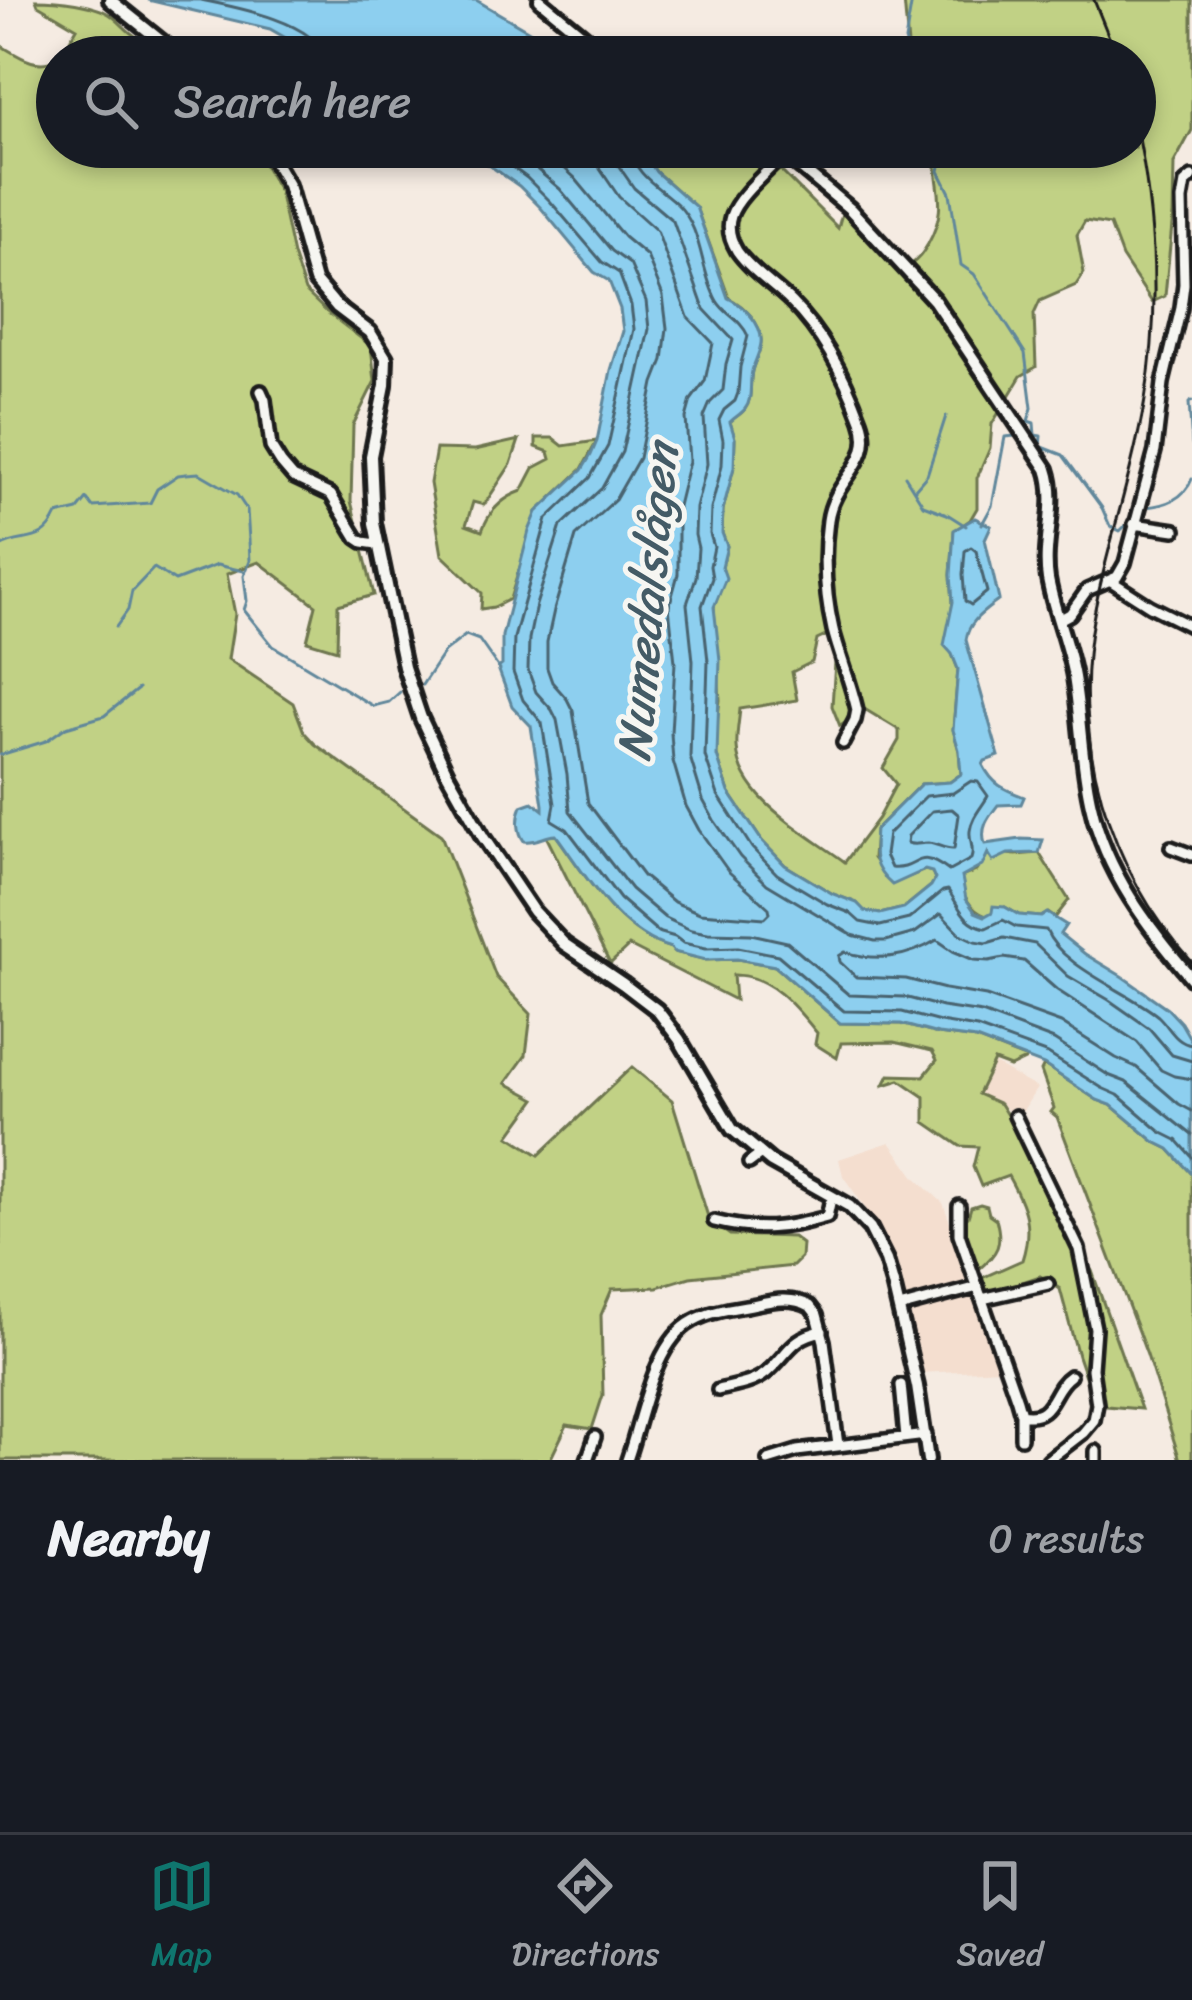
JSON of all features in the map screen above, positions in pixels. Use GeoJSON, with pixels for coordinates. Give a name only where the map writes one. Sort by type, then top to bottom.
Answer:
{"type":"FeatureCollection","features":[{"type":"Feature","properties":{"kind":"main road"},"geometry":{"type":"LineString","coordinates":[[110,0],[155,36]]}},
{"type":"Feature","properties":{"kind":"main road"},"geometry":{"type":"LineString","coordinates":[[540,0],[584,36]]}},
{"type":"Feature","properties":{"kind":"main road"},"geometry":{"type":"LineString","coordinates":[[278,168],[288,185],[315,281],[337,307],[370,332],[386,358],[370,468],[377,544],[416,704],[455,788],[532,911],[557,938],[665,1019],[724,1118],[742,1139],[832,1194],[865,1221],[886,1260],[899,1308],[928,1460]]}},
{"type":"Feature","properties":{"kind":"main road"},"geometry":{"type":"LineString","coordinates":[[801,168],[850,209],[934,300],[1050,476],[1046,560],[1073,673],[1086,781],[1101,840],[1136,908],[1192,979]]}},
{"type":"Feature","properties":{"kind":"street"},"geometry":{"type":"LineString","coordinates":[[766,168],[737,204],[729,230],[739,253],[792,303],[822,340],[865,433],[866,447],[833,500],[827,526],[830,612],[857,710],[843,743]]}},
{"type":"Feature","properties":{"kind":"street"},"geometry":{"type":"LineString","coordinates":[[1059,620],[1070,614],[1087,590],[1118,577],[1123,568],[1155,451],[1165,368],[1181,308],[1182,200],[1184,186],[1192,177]]}},
{"type":"Feature","properties":{"kind":"street"},"geometry":{"type":"LineString","coordinates":[[261,391],[271,447],[281,463],[293,477],[331,495],[357,538],[377,544]]}},
{"type":"Feature","properties":{"kind":"street"},"geometry":{"type":"LineString","coordinates":[[1135,524],[1175,530]]}},
{"type":"Feature","properties":{"kind":"street"},"geometry":{"type":"LineString","coordinates":[[1111,581],[1190,626]]}},
{"type":"Feature","properties":{"kind":"street"},"geometry":{"type":"LineString","coordinates":[[1171,847],[1192,855]]}},
{"type":"Feature","properties":{"kind":"street"},"geometry":{"type":"LineString","coordinates":[[1015,1116],[1079,1249],[1095,1328],[1094,1420],[1048,1460]]}},
{"type":"Feature","properties":{"kind":"street"},"geometry":{"type":"LineString","coordinates":[[749,1162],[761,1154]]}},
{"type":"Feature","properties":{"kind":"street"},"geometry":{"type":"LineString","coordinates":[[714,1222],[771,1229],[827,1216],[830,1203]]}},
{"type":"Feature","properties":{"kind":"street"},"geometry":{"type":"LineString","coordinates":[[959,1206],[959,1234],[1021,1414],[1021,1438]]}},
{"type":"Feature","properties":{"kind":"street"},"geometry":{"type":"LineString","coordinates":[[899,1308],[1048,1284]]}},
{"type":"Feature","properties":{"kind":"street"},"geometry":{"type":"LineString","coordinates":[[627,1460],[661,1352],[679,1331],[709,1314],[787,1299],[810,1306],[817,1315],[838,1445]]}},
{"type":"Feature","properties":{"kind":"street"},"geometry":{"type":"LineString","coordinates":[[718,1390],[756,1380],[799,1338],[822,1330]]}},
{"type":"Feature","properties":{"kind":"street"},"geometry":{"type":"LineString","coordinates":[[1021,1414],[1034,1416],[1043,1410],[1054,1400],[1059,1384],[1070,1376]]}},
{"type":"Feature","properties":{"kind":"street"},"geometry":{"type":"LineString","coordinates":[[901,1385],[906,1437]]}},
{"type":"Feature","properties":{"kind":"street"},"geometry":{"type":"LineString","coordinates":[[767,1460],[797,1451],[926,1435]]}},
{"type":"Feature","properties":{"kind":"street"},"geometry":{"type":"LineString","coordinates":[[587,1460],[595,1437]]}},
{"type":"Feature","properties":{"kind":"shaded area"},"geometry":{"type":"Polygon","coordinates":[[[989,1061],[1037,1088],[1015,1116],[989,1102],[966,1103],[989,1061]]]}},
{"type":"Feature","properties":{"kind":"shaded area"},"geometry":{"type":"Polygon","coordinates":[[[890,1142],[915,1177],[943,1203],[1002,1369],[918,1373],[902,1290],[880,1229],[843,1176],[839,1159],[890,1142]]]}},
{"type":"Feature","properties":{"kind":"green space"},"geometry":{"type":"Polygon","coordinates":[[[36,0],[96,8],[135,36],[72,36],[77,28],[36,0]]]}},
{"type":"Feature","properties":{"kind":"green space"},"geometry":{"type":"Polygon","coordinates":[[[904,0],[1192,0],[1192,130],[1174,163],[1165,296],[1152,302],[1122,257],[1110,225],[1085,221],[1077,235],[1084,273],[1076,285],[1040,301],[1034,314],[1036,367],[1021,376],[992,424],[990,448],[977,478],[977,508],[954,531],[950,621],[958,669],[953,729],[961,774],[950,782],[921,784],[875,830],[873,858],[892,884],[925,870],[935,879],[904,908],[880,914],[864,911],[785,865],[762,841],[729,792],[717,756],[720,700],[714,607],[725,578],[723,510],[734,467],[735,439],[730,422],[749,401],[761,336],[751,316],[729,298],[696,207],[653,168],[779,169],[838,228],[844,206],[909,266],[935,230],[936,168],[1156,168],[1156,36],[907,36],[904,0]],[[828,635],[817,640],[812,662],[792,672],[797,700],[740,709],[737,742],[741,766],[762,799],[845,862],[896,784],[883,768],[899,740],[899,730],[866,710],[840,726],[832,706],[836,647],[828,635]]]}},
{"type":"Feature","properties":{"kind":"green space"},"geometry":{"type":"Polygon","coordinates":[[[0,45],[36,62],[36,168],[266,168],[279,190],[305,291],[371,346],[375,381],[353,425],[351,501],[374,595],[338,605],[337,650],[307,641],[316,605],[259,562],[227,574],[235,614],[228,659],[293,703],[304,732],[315,744],[441,835],[496,977],[531,1014],[526,1055],[506,1083],[536,1099],[509,1136],[539,1155],[632,1067],[672,1100],[709,1220],[730,1235],[793,1237],[802,1244],[801,1258],[793,1266],[690,1277],[657,1287],[612,1289],[601,1315],[603,1395],[592,1429],[567,1425],[550,1460],[0,1460],[0,45]]]}},
{"type":"Feature","properties":{"kind":"green space"},"geometry":{"type":"Polygon","coordinates":[[[536,438],[553,438],[563,446],[597,441],[582,469],[537,512],[510,599],[481,609],[482,593],[442,555],[430,483],[436,449],[475,450],[519,440],[511,464],[484,505],[473,502],[466,525],[482,531],[497,506],[522,491],[534,468],[551,459],[549,452],[536,447],[536,438]]]}},
{"type":"Feature","properties":{"kind":"green space"},"geometry":{"type":"Polygon","coordinates":[[[556,835],[620,917],[674,952],[775,966],[840,1023],[901,1024],[976,1039],[1027,1059],[1010,1067],[994,1061],[978,1094],[1000,1104],[1034,1158],[1092,1271],[1141,1409],[1095,1405],[1060,1289],[1040,1276],[985,1295],[982,1278],[1022,1260],[1026,1216],[1008,1176],[981,1186],[973,1167],[978,1147],[960,1146],[925,1122],[925,1097],[900,1080],[884,1085],[889,1075],[924,1076],[937,1060],[932,1051],[894,1042],[841,1043],[837,1058],[815,1044],[817,1033],[791,1003],[759,980],[733,975],[735,1000],[629,946],[610,964],[546,836],[556,835]]]}},
{"type":"Feature","properties":{"kind":"green space"},"geometry":{"type":"Polygon","coordinates":[[[988,852],[1039,853],[1069,900],[1055,918],[1048,913],[1019,915],[1005,907],[986,916],[980,913],[968,901],[961,877],[976,871],[988,852]]]}},
{"type":"Feature","properties":{"kind":"green space"},"geometry":{"type":"Polygon","coordinates":[[[1044,1065],[1111,1105],[1169,1149],[1192,1174],[1192,1460],[1180,1460],[1147,1355],[1057,1117],[1051,1112],[1054,1108],[1041,1071],[1044,1065]]]}},
{"type":"Feature","properties":{"kind":"green space"},"geometry":{"type":"Polygon","coordinates":[[[980,1204],[996,1219],[999,1242],[978,1270],[963,1221],[971,1207],[980,1204]]]}},
{"type":"Feature","properties":{"kind":"water"},"geometry":{"type":"Polygon","coordinates":[[[148,0],[476,0],[537,36],[282,36],[148,0]]]}},
{"type":"Feature","properties":{"kind":"water","name":"Numedalslågen"},"geometry":{"type":"Polygon","coordinates":[[[493,168],[653,168],[696,207],[728,298],[759,329],[749,401],[730,422],[735,438],[734,467],[723,510],[726,578],[714,607],[720,660],[717,756],[729,792],[762,841],[785,865],[865,911],[880,914],[904,908],[935,879],[925,870],[892,885],[875,860],[875,830],[921,784],[950,782],[961,774],[953,730],[958,669],[944,645],[953,602],[954,530],[975,518],[991,526],[985,539],[999,600],[974,622],[966,640],[999,756],[983,765],[1000,786],[1024,797],[1021,804],[998,805],[986,823],[984,838],[985,844],[1043,840],[1039,853],[1008,854],[993,861],[988,853],[982,866],[962,877],[966,899],[975,912],[985,916],[993,906],[1019,915],[1047,913],[1066,925],[1060,934],[1167,1008],[1181,1023],[1192,1042],[1192,1174],[1169,1149],[1111,1105],[1044,1065],[976,1039],[901,1024],[840,1023],[775,966],[674,952],[620,917],[556,835],[524,841],[518,824],[522,806],[533,802],[543,810],[543,805],[531,726],[512,706],[498,668],[502,636],[537,512],[582,470],[597,441],[623,331],[609,281],[594,272],[519,186],[493,168]]]}},
{"type":"Feature","properties":{"kind":"waterway"},"geometry":{"type":"LineString","coordinates":[[906,36],[912,0]]}},
{"type":"Feature","properties":{"kind":"waterway"},"geometry":{"type":"LineString","coordinates":[[940,168],[950,193],[961,265],[974,274],[1025,353],[1032,408],[1028,421],[1034,423],[1035,435],[1041,436],[1040,446],[1063,455],[1110,526],[1120,531],[1131,520]]}},
{"type":"Feature","properties":{"kind":"waterway"},"geometry":{"type":"LineString","coordinates":[[1192,401],[1192,445]]}},
{"type":"Feature","properties":{"kind":"waterway"},"geometry":{"type":"LineString","coordinates":[[915,489],[927,475],[946,416]]}},
{"type":"Feature","properties":{"kind":"waterway"},"geometry":{"type":"LineString","coordinates":[[982,524],[992,506],[1005,437],[1015,436]]}},
{"type":"Feature","properties":{"kind":"waterway"},"geometry":{"type":"LineString","coordinates":[[0,547],[38,536],[57,515],[78,510],[87,499],[93,507],[150,503],[157,489],[178,475],[199,473],[237,495],[247,510],[250,561],[244,576],[244,610],[273,646],[373,706],[389,702],[400,692]]}},
{"type":"Feature","properties":{"kind":"waterway"},"geometry":{"type":"LineString","coordinates":[[905,476],[923,505],[966,526]]}},
{"type":"Feature","properties":{"kind":"waterway"},"geometry":{"type":"LineString","coordinates":[[1140,516],[1146,507],[1179,496],[1192,479]]}},
{"type":"Feature","properties":{"kind":"waterway"},"geometry":{"type":"LineString","coordinates":[[116,627],[128,610],[132,591],[154,568],[175,581],[217,565],[244,571]]}},
{"type":"Feature","properties":{"kind":"waterway"},"geometry":{"type":"LineString","coordinates":[[422,685],[444,652],[466,635],[479,640],[500,670]]}},
{"type":"Feature","properties":{"kind":"waterway"},"geometry":{"type":"LineString","coordinates":[[0,755],[104,716],[138,689]]}},
{"type":"Feature","properties":{"kind":"railway"},"geometry":{"type":"LineString","coordinates":[[1094,0],[1109,36]]}},
{"type":"Feature","properties":{"kind":"railway"},"geometry":{"type":"LineString","coordinates":[[1143,168],[1154,294],[1150,365],[1140,427],[1094,614],[1087,708],[1102,800],[1117,843],[1162,925],[1192,962]]}}]}
